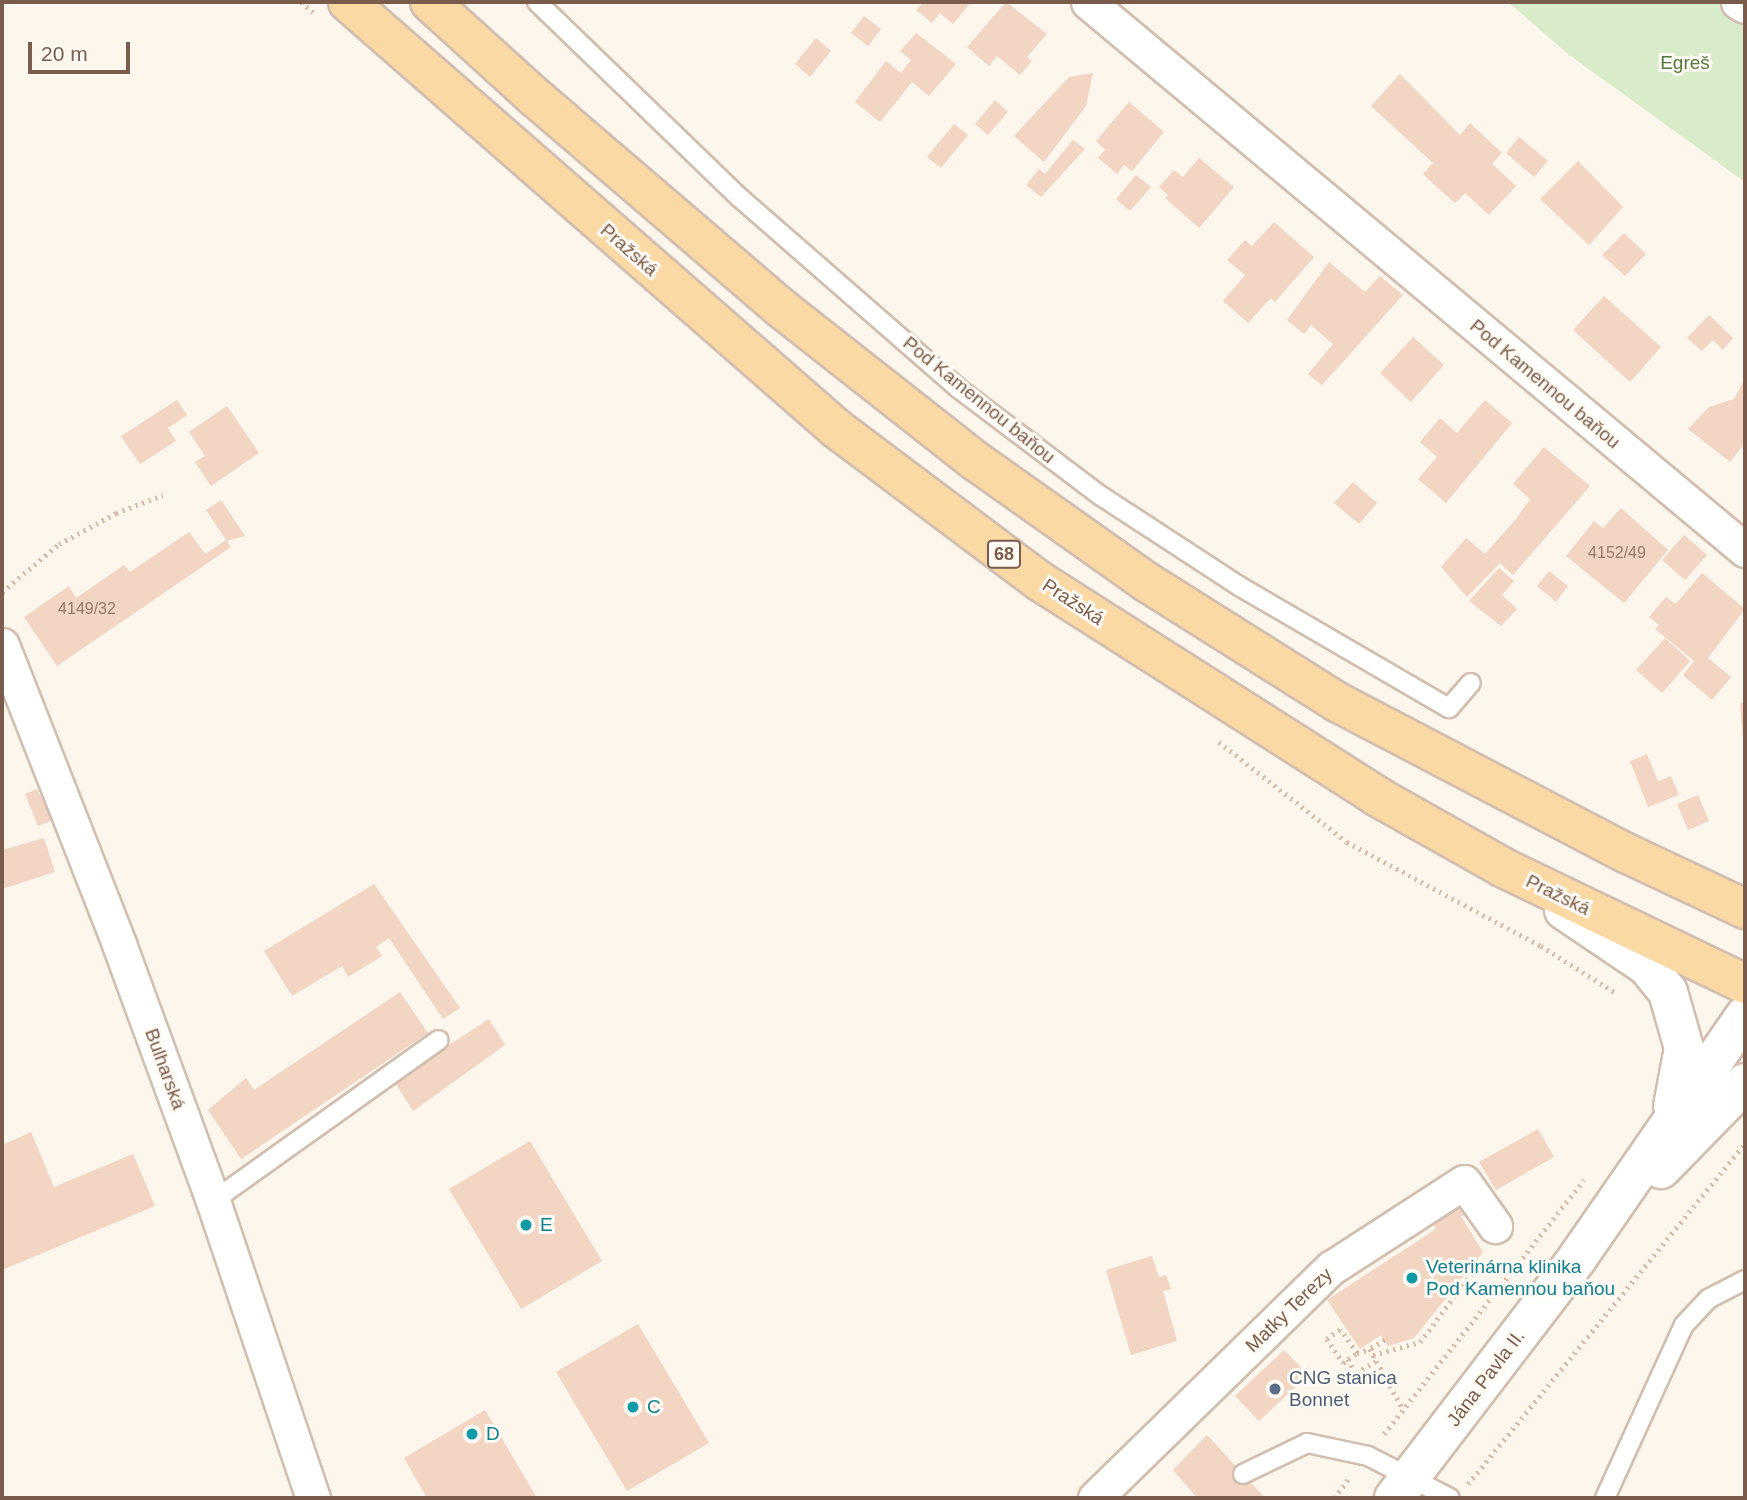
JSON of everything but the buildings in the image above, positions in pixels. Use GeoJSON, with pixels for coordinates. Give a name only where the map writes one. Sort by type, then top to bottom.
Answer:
{"type":"FeatureCollection","features":[{"type":"Feature","properties":{"kind":"main road","name":"Pražská"},"geometry":{"type":"LineString","coordinates":[[348,2],[837,429],[1030,574],[1378,797],[1502,867],[1745,984]]}},
{"type":"Feature","properties":{"kind":"main road"},"geometry":{"type":"LineString","coordinates":[[430,2],[536,98],[781,309],[977,462],[1145,581],[1337,702],[1614,848],[1745,909]]}},
{"type":"Feature","properties":{"kind":"street","name":"Pod Kamennou baňou"},"geometry":{"type":"LineString","coordinates":[[1088,2],[1745,550]]}},
{"type":"Feature","properties":{"kind":"street"},"geometry":{"type":"LineString","coordinates":[[1738,2],[1745,6]]}},
{"type":"Feature","properties":{"kind":"street","name":"Bulharská"},"geometry":{"type":"LineString","coordinates":[[2,645],[119,944],[213,1201],[313,1498]]}},
{"type":"Feature","properties":{"kind":"street"},"geometry":{"type":"LineString","coordinates":[[1502,867],[1647,966],[1668,992],[1684,1048],[1680,1082],[1668,1125]]}},
{"type":"Feature","properties":{"kind":"street","name":"Jána Pavla II."},"geometry":{"type":"LineString","coordinates":[[1403,1487],[1578,1257],[1745,1016]]}},
{"type":"Feature","properties":{"kind":"street","name":"Jána Pavla II."},"geometry":{"type":"LineString","coordinates":[[1578,1257],[1745,1083]]}},
{"type":"Feature","properties":{"kind":"street","name":"Matky Terezy"},"geometry":{"type":"LineString","coordinates":[[1095,1498],[1331,1268],[1464,1182],[1495,1226]]}},
{"type":"Feature","properties":{"kind":"lane","name":"Pod Kamennou baňou"},"geometry":{"type":"LineString","coordinates":[[537,2],[749,206],[958,388],[1101,496],[1239,586],[1449,708],[1471,683]]}},
{"type":"Feature","properties":{"kind":"lane"},"geometry":{"type":"LineString","coordinates":[[213,1201],[439,1040]]}},
{"type":"Feature","properties":{"kind":"lane"},"geometry":{"type":"LineString","coordinates":[[1605,1498],[1684,1325],[1708,1299],[1745,1279]]}},
{"type":"Feature","properties":{"kind":"lane"},"geometry":{"type":"LineString","coordinates":[[1243,1474],[1307,1443],[1368,1455],[1403,1487],[1450,1498]]}},
{"type":"Feature","properties":{"kind":"path"},"geometry":{"type":"LineString","coordinates":[[2,592],[59,544],[116,513],[163,495]]}},
{"type":"Feature","properties":{"kind":"path"},"geometry":{"type":"LineString","coordinates":[[1465,1488],[1745,1143]]}},
{"type":"Feature","properties":{"kind":"path"},"geometry":{"type":"LineString","coordinates":[[1334,1498],[1592,1168]]}},
{"type":"Feature","properties":{"kind":"path"},"geometry":{"type":"LineString","coordinates":[[1348,1359],[1356,1373],[1375,1358],[1420,1342],[1486,1260],[1480,1255]]}},
{"type":"Feature","properties":{"kind":"path"},"geometry":{"type":"LineString","coordinates":[[1357,1353],[1340,1330],[1327,1339],[1343,1363],[1385,1340]]}},
{"type":"Feature","properties":{"kind":"path"},"geometry":{"type":"LineString","coordinates":[[1370,1349],[1403,1409]]}},
{"type":"Feature","properties":{"kind":"green space","name":"Egreš"},"geometry":{"type":"Polygon","coordinates":[[[1508,2],[1745,2],[1745,182],[1568,54],[1508,2]]]}},
{"type":"Feature","properties":{"kind":"place","name":"E"},"geometry":{"type":"Point","coordinates":[526,1225]}},
{"type":"Feature","properties":{"kind":"place","name":"Veterinárna klinika Pod Kamennou baňou"},"geometry":{"type":"Point","coordinates":[1412,1278]}},
{"type":"Feature","properties":{"kind":"place","name":"CNG stanica Bonnet"},"geometry":{"type":"Point","coordinates":[1275,1389]}},
{"type":"Feature","properties":{"kind":"place","name":"C"},"geometry":{"type":"Point","coordinates":[633,1407]}},
{"type":"Feature","properties":{"kind":"place","name":"D"},"geometry":{"type":"Point","coordinates":[472,1434]}}]}
